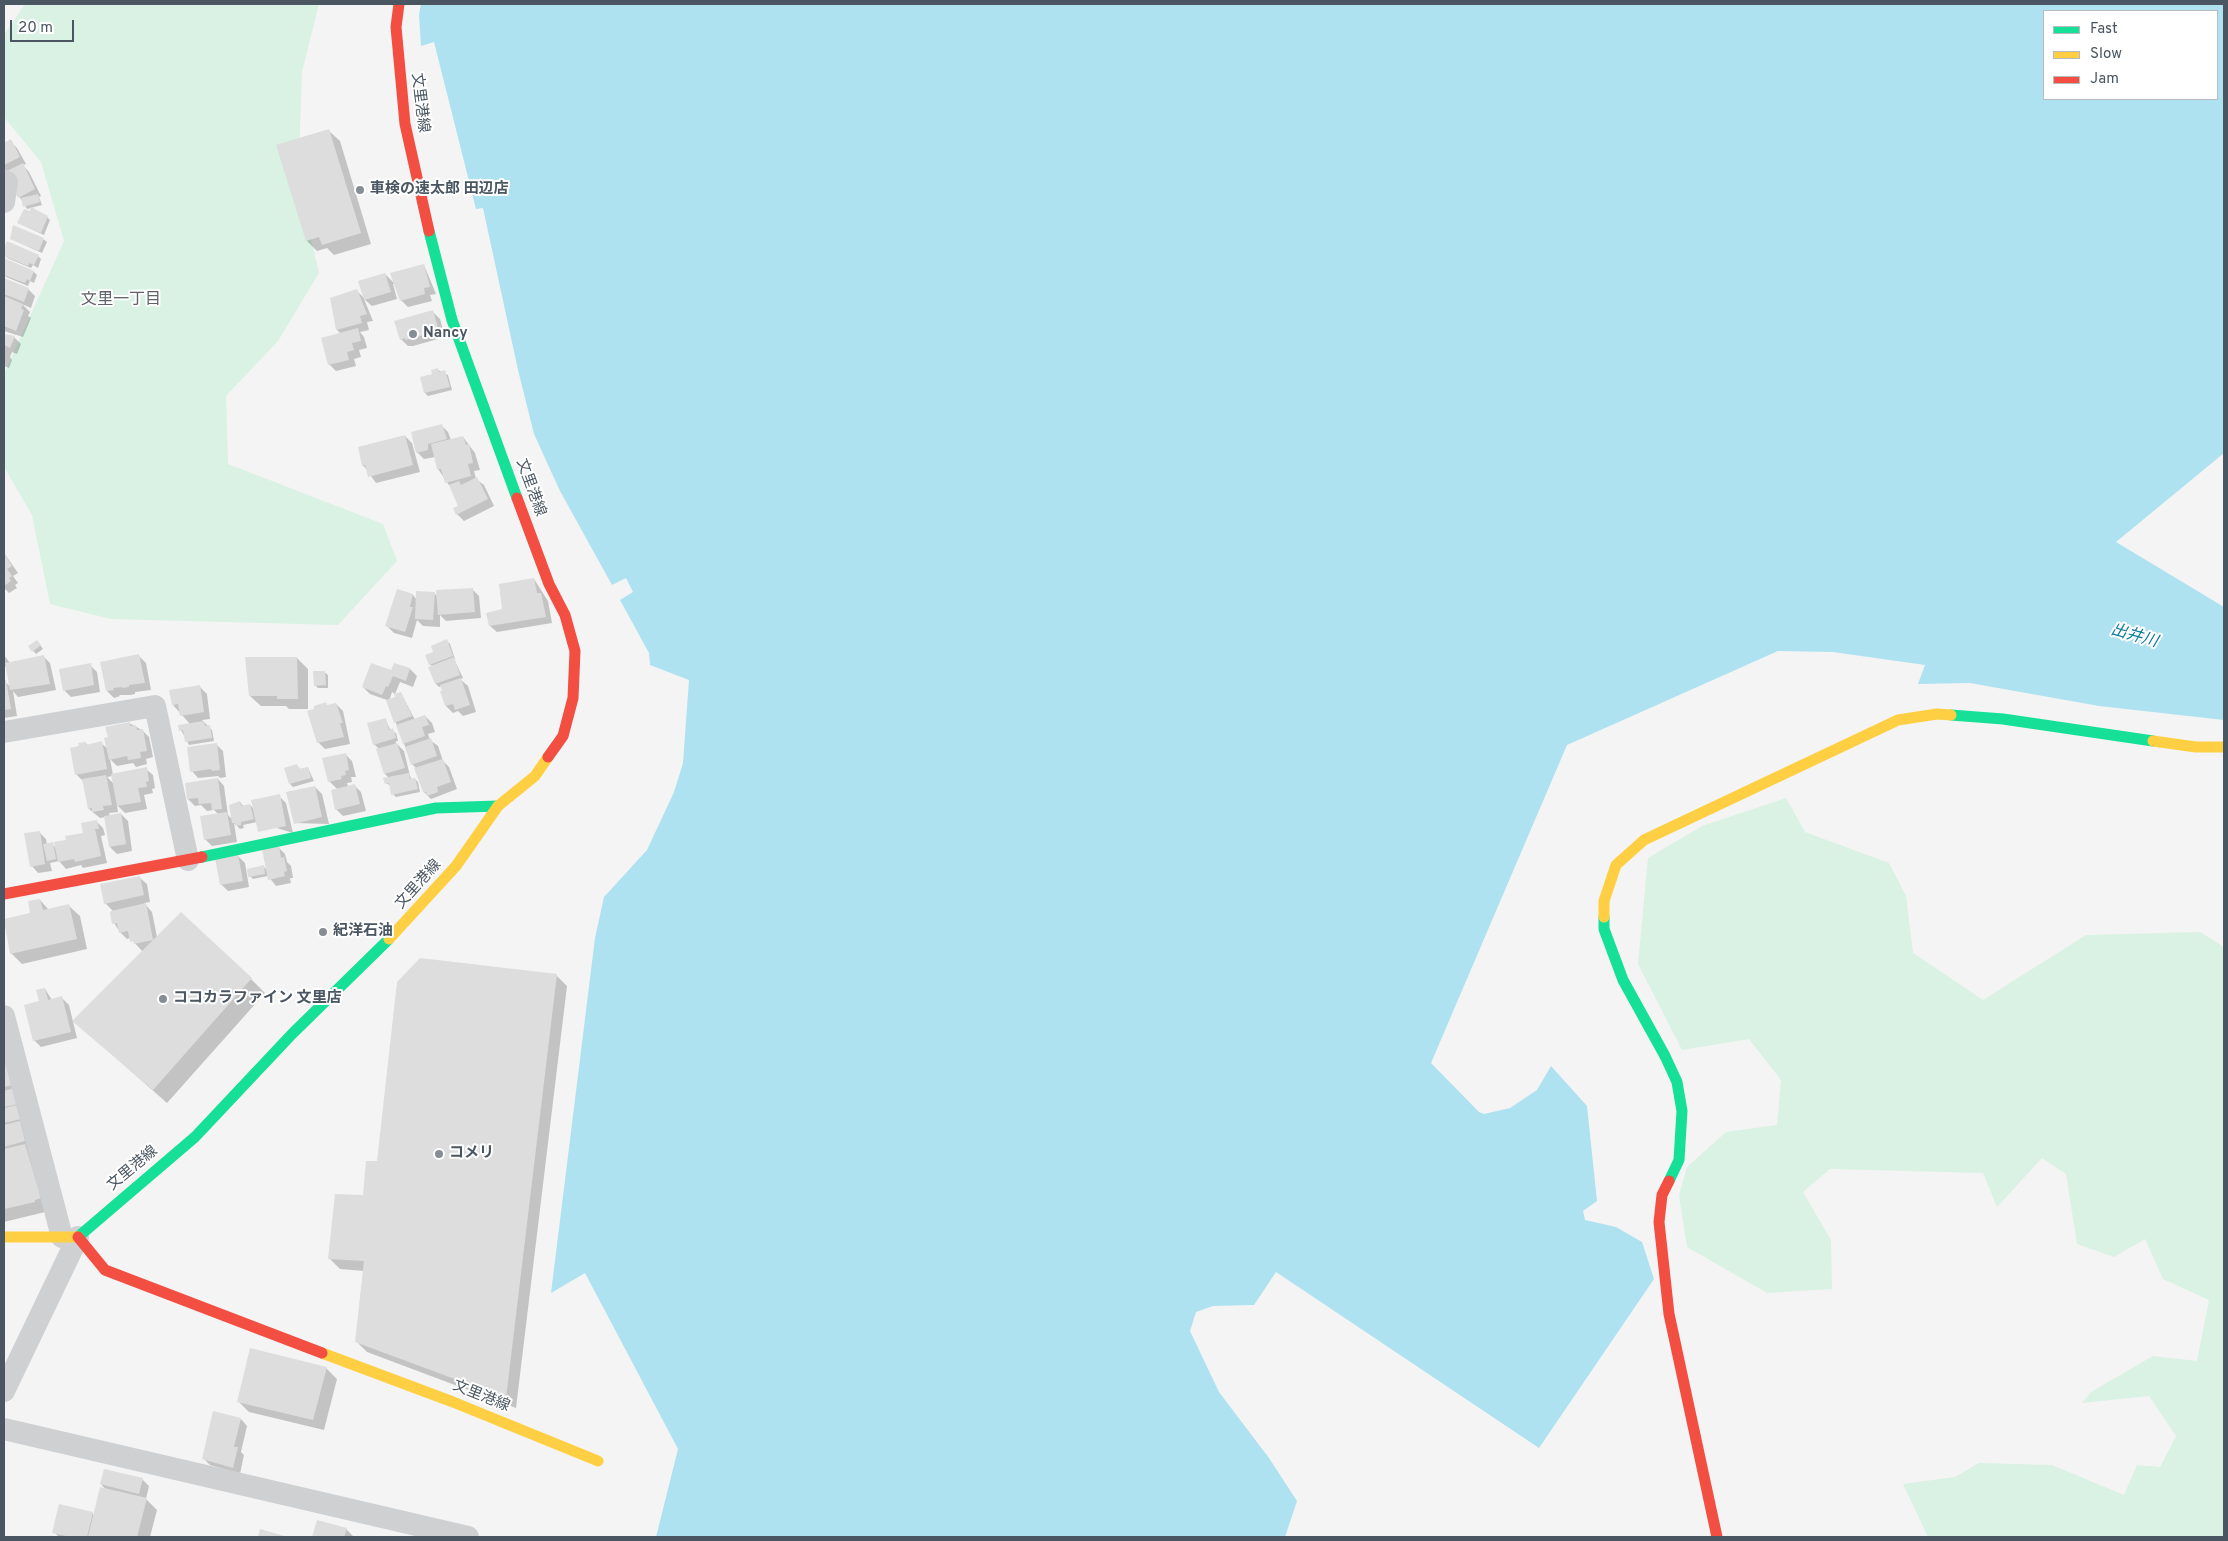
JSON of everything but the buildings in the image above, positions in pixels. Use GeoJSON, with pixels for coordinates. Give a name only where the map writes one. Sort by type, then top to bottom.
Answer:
{"type":"FeatureCollection","features":[{"type":"Feature","properties":{"kind":"main road","name":"文里港線"},"geometry":{"type":"LineString","coordinates":[[399,4],[396,27],[405,124],[431,242],[452,320],[549,584],[564,615],[575,651],[573,698],[563,736],[535,776],[498,806],[456,866],[408,920],[292,1034],[195,1137],[70,1237],[105,1270],[200,1308],[453,1402],[598,1461]]}},
{"type":"Feature","properties":{"kind":"main road"},"geometry":{"type":"LineString","coordinates":[[1718,1537],[1668,1314],[1659,1222],[1662,1194],[1679,1160],[1682,1111],[1677,1082],[1665,1056],[1623,980],[1604,929],[1604,901],[1616,865],[1644,840],[1898,720],[1937,714],[1975,717],[2196,747],[2224,747]]}},
{"type":"Feature","properties":{"kind":"main road"},"geometry":{"type":"LineString","coordinates":[[4,894],[188,860],[436,808],[498,806]]}},
{"type":"Feature","properties":{"kind":"main road"},"geometry":{"type":"LineString","coordinates":[[4,1237],[70,1237]]}},
{"type":"Feature","properties":{"kind":"street"},"geometry":{"type":"LineString","coordinates":[[4,181],[7,182],[4,202]]}},
{"type":"Feature","properties":{"kind":"street"},"geometry":{"type":"LineString","coordinates":[[4,732],[155,706],[188,860]]}},
{"type":"Feature","properties":{"kind":"street"},"geometry":{"type":"LineString","coordinates":[[4,1016],[70,1237],[4,1391]]}},
{"type":"Feature","properties":{"kind":"street"},"geometry":{"type":"LineString","coordinates":[[4,1429],[468,1537]]}},
{"type":"Feature","properties":{"kind":"green space"},"geometry":{"type":"Polygon","coordinates":[[[25,4],[319,4],[302,72],[298,184],[319,273],[278,341],[226,396],[228,464],[383,524],[397,561],[338,625],[111,619],[50,604],[32,515],[4,467],[4,374],[64,241],[41,162],[4,117],[4,35],[25,4]]]}},
{"type":"Feature","properties":{"kind":"green space"},"geometry":{"type":"Polygon","coordinates":[[[1786,798],[1805,832],[1889,863],[1906,896],[1913,953],[1983,1000],[2086,935],[2200,932],[2224,947],[2224,1537],[1928,1537],[1903,1484],[1955,1477],[1979,1463],[2052,1465],[2124,1495],[2137,1465],[2160,1467],[2176,1436],[2149,1396],[2082,1403],[2091,1392],[2153,1356],[2197,1361],[2209,1300],[2163,1279],[2145,1239],[2114,1257],[2077,1244],[2066,1174],[2042,1158],[1997,1207],[1983,1173],[1830,1169],[1803,1192],[1831,1240],[1832,1289],[1767,1293],[1687,1247],[1679,1195],[1687,1167],[1726,1132],[1777,1125],[1781,1080],[1749,1039],[1682,1050],[1638,964],[1648,858],[1702,826],[1786,798]]]}},
{"type":"Feature","properties":{"kind":"water","name":"出井川"},"geometry":{"type":"Polygon","coordinates":[[[421,4],[2224,4],[2224,453],[2116,542],[2224,607],[2224,720],[2099,706],[1970,683],[1918,684],[1925,665],[1833,652],[1778,651],[1567,745],[1431,1063],[1479,1112],[1484,1114],[1510,1108],[1537,1090],[1551,1066],[1587,1106],[1597,1201],[1583,1211],[1585,1220],[1616,1227],[1642,1242],[1654,1279],[1539,1448],[1276,1272],[1254,1305],[1213,1306],[1196,1312],[1190,1331],[1219,1392],[1269,1458],[1297,1501],[1285,1537],[656,1537],[678,1449],[585,1273],[551,1293],[595,938],[604,897],[647,850],[674,792],[683,763],[689,680],[650,665],[649,653],[620,600],[633,592],[626,578],[612,585],[560,491],[534,434],[518,370],[483,208],[476,209],[434,42],[421,46],[419,15],[421,4]]]}},
{"type":"Feature","properties":{"kind":"traffic: fast"},"geometry":{"type":"LineString","coordinates":[[429,231],[452,320],[517,498]]}},
{"type":"Feature","properties":{"kind":"traffic: fast"},"geometry":{"type":"LineString","coordinates":[[1951,715],[2003,719],[2153,741]]}},
{"type":"Feature","properties":{"kind":"traffic: fast"},"geometry":{"type":"LineString","coordinates":[[202,857],[436,808],[498,806]]}},
{"type":"Feature","properties":{"kind":"traffic: fast"},"geometry":{"type":"LineString","coordinates":[[1604,917],[1604,929],[1623,980],[1665,1056],[1677,1082],[1682,1111],[1679,1160],[1669,1181]]}},
{"type":"Feature","properties":{"kind":"traffic: fast"},"geometry":{"type":"LineString","coordinates":[[78,1237],[195,1137],[292,1034],[389,939]]}},
{"type":"Feature","properties":{"kind":"traffic: slow"},"geometry":{"type":"LineString","coordinates":[[1604,917],[1604,901],[1616,865],[1644,840],[1898,720],[1937,714],[1951,715]]}},
{"type":"Feature","properties":{"kind":"traffic: slow"},"geometry":{"type":"LineString","coordinates":[[2153,741],[2196,747],[2224,747]]}},
{"type":"Feature","properties":{"kind":"traffic: slow"},"geometry":{"type":"LineString","coordinates":[[389,939],[456,866],[498,806],[535,776],[548,757]]}},
{"type":"Feature","properties":{"kind":"traffic: slow"},"geometry":{"type":"LineString","coordinates":[[4,1237],[78,1237]]}},
{"type":"Feature","properties":{"kind":"traffic: slow"},"geometry":{"type":"LineString","coordinates":[[322,1353],[453,1402],[598,1461]]}},
{"type":"Feature","properties":{"kind":"traffic: jam"},"geometry":{"type":"LineString","coordinates":[[399,4],[396,27],[405,124],[429,231]]}},
{"type":"Feature","properties":{"kind":"traffic: jam"},"geometry":{"type":"LineString","coordinates":[[517,498],[549,584],[565,615],[575,651],[573,698],[563,736],[548,757]]}},
{"type":"Feature","properties":{"kind":"traffic: jam"},"geometry":{"type":"LineString","coordinates":[[4,894],[202,857]]}},
{"type":"Feature","properties":{"kind":"traffic: jam"},"geometry":{"type":"LineString","coordinates":[[1669,1181],[1662,1195],[1659,1222],[1669,1314],[1717,1537]]}},
{"type":"Feature","properties":{"kind":"traffic: jam"},"geometry":{"type":"LineString","coordinates":[[78,1237],[105,1270],[322,1353]]}},
{"type":"Feature","properties":{"kind":"place","name":"車検の速太郎 田辺店"},"geometry":{"type":"Point","coordinates":[360,190]}},
{"type":"Feature","properties":{"kind":"place","name":"Nancy"},"geometry":{"type":"Point","coordinates":[413,334]}},
{"type":"Feature","properties":{"kind":"place","name":"紀洋石油"},"geometry":{"type":"Point","coordinates":[323,932]}},
{"type":"Feature","properties":{"kind":"place","name":"ココカラファイン 文里店"},"geometry":{"type":"Point","coordinates":[163,999]}},
{"type":"Feature","properties":{"kind":"place","name":"コメリ"},"geometry":{"type":"Point","coordinates":[439,1154]}},
{"type":"Feature","properties":{"kind":"district","name":"文里一丁目"},"geometry":{"type":"Point","coordinates":[121,301]}}]}
